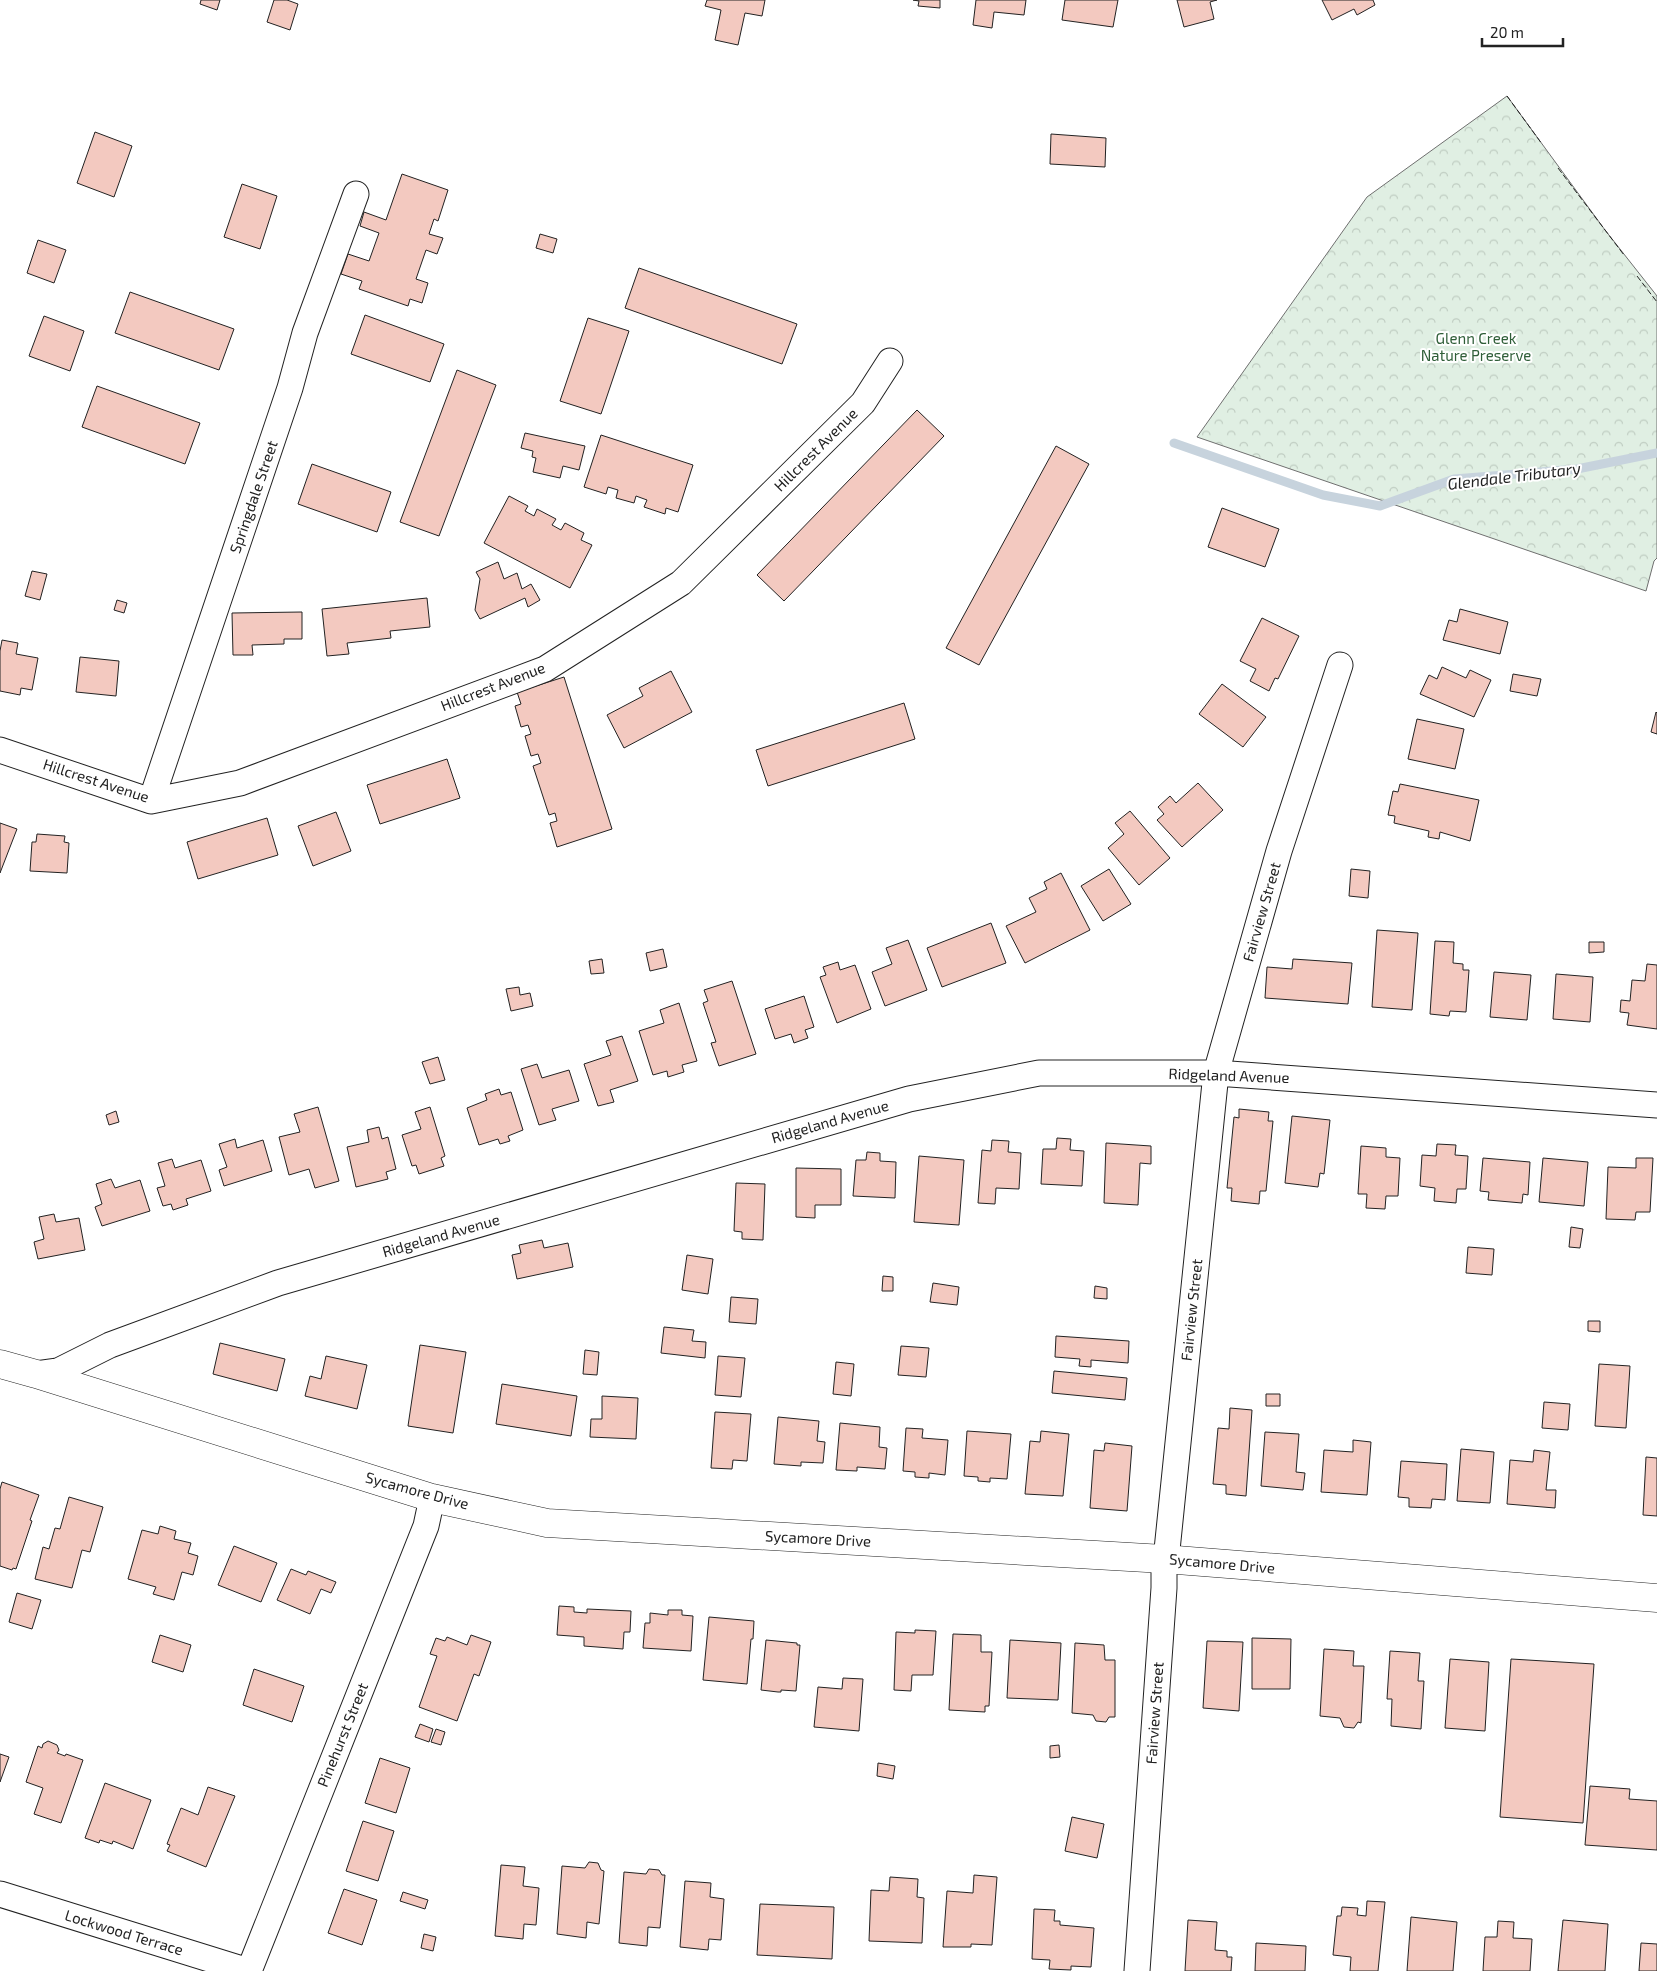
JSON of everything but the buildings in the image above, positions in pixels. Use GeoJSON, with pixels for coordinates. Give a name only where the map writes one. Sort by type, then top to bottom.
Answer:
{"type":"FeatureCollection","features":[{"type":"Feature","properties":{"kind":"street","name":"Springdale Street"},"geometry":{"type":"LineString","coordinates":[[151,801],[290,388],[305,333],[356,194]]}},
{"type":"Feature","properties":{"kind":"street","name":"Hillcrest Avenue"},"geometry":{"type":"LineString","coordinates":[[0,750],[151,801],[240,783],[545,668],[682,583],[863,403],[890,360]]}},
{"type":"Feature","properties":{"kind":"street","name":"Fairview Street"},"geometry":{"type":"LineString","coordinates":[[1137,1971],[1164,1588],[1164,1559],[1167,1550],[1216,1073],[1279,851],[1340,665]]}},
{"type":"Feature","properties":{"kind":"street","name":"Ridgeland Avenue"},"geometry":{"type":"LineString","coordinates":[[36,1374],[58,1371],[110,1345],[278,1283],[908,1099],[1040,1073],[1216,1073],[1657,1105]]}},
{"type":"Feature","properties":{"kind":"street","name":"Sycamore Drive"},"geometry":{"type":"LineString","coordinates":[[0,1364],[432,1498],[547,1523],[1164,1559],[1657,1598]]}},
{"type":"Feature","properties":{"kind":"street","name":"Pinehurst Street"},"geometry":{"type":"LineString","coordinates":[[249,1971],[426,1526],[432,1498]]}},
{"type":"Feature","properties":{"kind":"street","name":"Lockwood Terrace"},"geometry":{"type":"LineString","coordinates":[[0,1894],[249,1971]]}},
{"type":"Feature","properties":{"kind":"green space","name":"Glenn Creek Nature Preserve"},"geometry":{"type":"Polygon","coordinates":[[[1507,96],[1605,230],[1657,296],[1657,558],[1654,561],[1646,591],[1197,437],[1367,197],[1507,96]]]}},
{"type":"Feature","properties":{"kind":"waterway","name":"Glendale Tributary"},"geometry":{"type":"LineString","coordinates":[[1174,443],[1323,495],[1380,506],[1454,479],[1577,469],[1657,453]]}},
{"type":"Feature","properties":{"kind":"fence"},"geometry":{"type":"LineString","coordinates":[[1507,96],[1542,144]]}},
{"type":"Feature","properties":{"kind":"fence"},"geometry":{"type":"LineString","coordinates":[[1558,168],[1624,255]]}},
{"type":"Feature","properties":{"kind":"fence"},"geometry":{"type":"LineString","coordinates":[[1637,276],[1657,302]]}}]}
